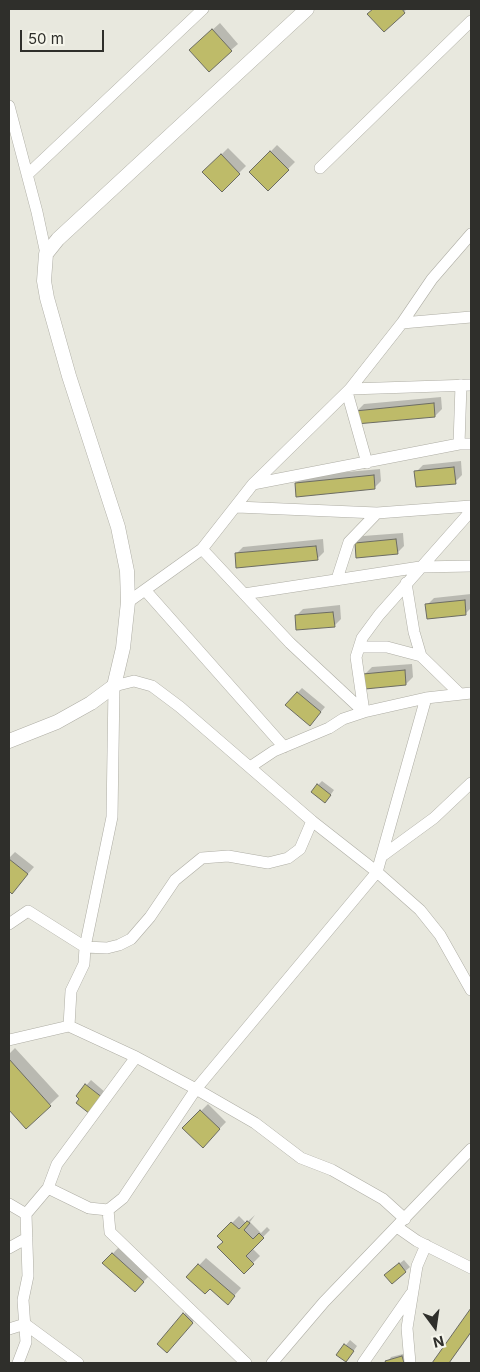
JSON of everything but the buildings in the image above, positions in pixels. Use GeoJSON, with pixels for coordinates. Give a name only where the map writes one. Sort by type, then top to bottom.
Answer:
{"type":"FeatureCollection","features":[{"type":"Feature","properties":{"kind":"street"},"geometry":{"type":"LineString","coordinates":[[27,175],[203,9]]}},
{"type":"Feature","properties":{"kind":"street"},"geometry":{"type":"LineString","coordinates":[[46,254],[58,239],[308,9]]}},
{"type":"Feature","properties":{"kind":"street"},"geometry":{"type":"LineString","coordinates":[[320,168],[471,21]]}},
{"type":"Feature","properties":{"kind":"street"},"geometry":{"type":"LineString","coordinates":[[9,106],[46,254],[44,281],[47,298],[69,376],[118,527],[127,572],[128,602],[122,648],[114,686],[112,817],[85,947],[84,964],[71,991],[69,1026]]}},
{"type":"Feature","properties":{"kind":"street"},"geometry":{"type":"LineString","coordinates":[[128,602],[202,549],[237,507],[253,484],[348,390],[402,324],[432,279],[471,234]]}},
{"type":"Feature","properties":{"kind":"street"},"geometry":{"type":"LineString","coordinates":[[402,324],[471,316]]}},
{"type":"Feature","properties":{"kind":"street"},"geometry":{"type":"LineString","coordinates":[[253,484],[465,444],[466,385],[348,390]]}},
{"type":"Feature","properties":{"kind":"street"},"geometry":{"type":"LineString","coordinates":[[348,390],[367,463]]}},
{"type":"Feature","properties":{"kind":"street"},"geometry":{"type":"LineString","coordinates":[[237,507],[377,513],[471,512]]}},
{"type":"Feature","properties":{"kind":"street"},"geometry":{"type":"LineString","coordinates":[[364,712],[356,657],[362,638],[378,615],[471,512]]}},
{"type":"Feature","properties":{"kind":"street"},"geometry":{"type":"LineString","coordinates":[[338,580],[349,542],[377,513]]}},
{"type":"Feature","properties":{"kind":"street"},"geometry":{"type":"LineString","coordinates":[[202,549],[290,643],[364,712]]}},
{"type":"Feature","properties":{"kind":"street"},"geometry":{"type":"LineString","coordinates":[[244,594],[420,567],[471,566]]}},
{"type":"Feature","properties":{"kind":"street"},"geometry":{"type":"LineString","coordinates":[[406,583],[414,632],[421,656]]}},
{"type":"Feature","properties":{"kind":"street"},"geometry":{"type":"LineString","coordinates":[[145,590],[284,746]]}},
{"type":"Feature","properties":{"kind":"street"},"geometry":{"type":"LineString","coordinates":[[359,647],[387,647],[421,656],[459,693]]}},
{"type":"Feature","properties":{"kind":"street"},"geometry":{"type":"LineString","coordinates":[[9,741],[57,722],[91,703],[114,686],[134,681],[152,686],[180,707],[312,821],[377,872],[420,910],[440,935],[471,990]]}},
{"type":"Feature","properties":{"kind":"street"},"geometry":{"type":"LineString","coordinates":[[250,767],[284,746],[364,712],[426,698],[471,693]]}},
{"type":"Feature","properties":{"kind":"street"},"geometry":{"type":"LineString","coordinates":[[48,1188],[89,1208],[108,1210],[122,1198],[196,1089],[377,872],[426,698]]}},
{"type":"Feature","properties":{"kind":"street"},"geometry":{"type":"LineString","coordinates":[[382,856],[434,818],[471,783]]}},
{"type":"Feature","properties":{"kind":"street"},"geometry":{"type":"LineString","coordinates":[[9,924],[28,911],[85,947],[107,948],[119,945],[130,939],[150,917],[175,880],[202,858],[228,856],[268,863],[288,858],[300,849],[312,821]]}},
{"type":"Feature","properties":{"kind":"street"},"geometry":{"type":"LineString","coordinates":[[9,1040],[69,1026],[136,1056],[255,1123],[301,1158],[332,1170],[383,1199],[416,1241],[471,1268]]}},
{"type":"Feature","properties":{"kind":"street"},"geometry":{"type":"LineString","coordinates":[[18,1363],[26,1342],[23,1300],[28,1276],[26,1214],[48,1188],[57,1164],[136,1056]]}},
{"type":"Feature","properties":{"kind":"street"},"geometry":{"type":"LineString","coordinates":[[272,1363],[324,1302],[471,1149]]}},
{"type":"Feature","properties":{"kind":"street"},"geometry":{"type":"LineString","coordinates":[[9,1204],[26,1214]]}},
{"type":"Feature","properties":{"kind":"street"},"geometry":{"type":"LineString","coordinates":[[108,1210],[110,1232],[246,1363]]}},
{"type":"Feature","properties":{"kind":"street"},"geometry":{"type":"LineString","coordinates":[[9,1248],[27,1238]]}},
{"type":"Feature","properties":{"kind":"street"},"geometry":{"type":"LineString","coordinates":[[410,1363],[407,1328],[417,1266],[426,1245]]}},
{"type":"Feature","properties":{"kind":"street"},"geometry":{"type":"LineString","coordinates":[[363,1363],[412,1293]]}},
{"type":"Feature","properties":{"kind":"street"},"geometry":{"type":"LineString","coordinates":[[9,1329],[26,1324]]}},
{"type":"Feature","properties":{"kind":"street"},"geometry":{"type":"LineString","coordinates":[[26,1324],[78,1363]]}}]}
